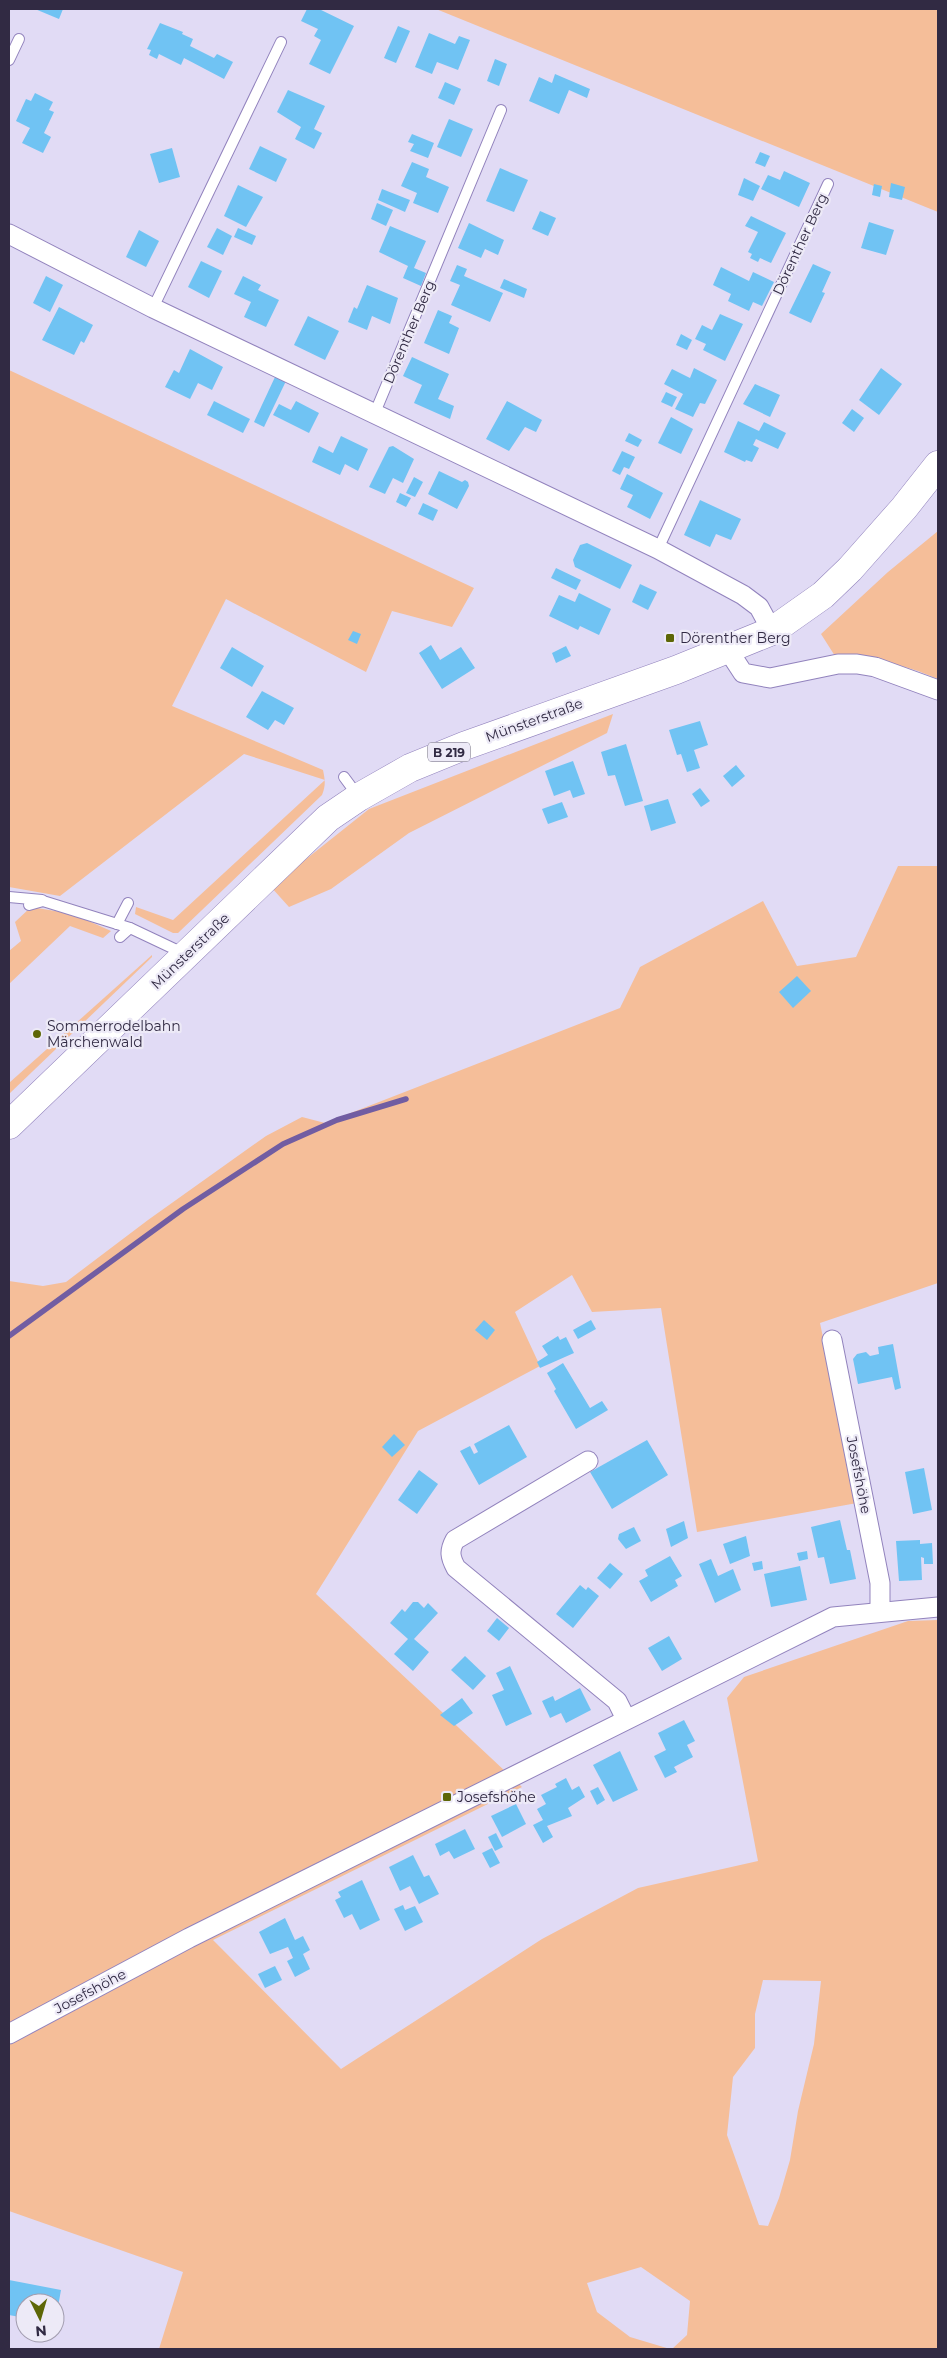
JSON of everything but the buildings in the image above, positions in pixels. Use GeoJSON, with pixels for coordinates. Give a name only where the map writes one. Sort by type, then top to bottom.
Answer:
{"type":"FeatureCollection","features":[{"type":"Feature","properties":{"kind":"main road","name":"Münsterstraße"},"geometry":{"type":"LineString","coordinates":[[9,1125],[328,818],[351,787],[410,768],[464,746],[728,650],[772,631],[823,595],[850,570],[904,508],[938,464]]}},
{"type":"Feature","properties":{"kind":"street"},"geometry":{"type":"LineString","coordinates":[[9,234],[153,308],[658,549],[743,595],[759,607],[772,631]]}},
{"type":"Feature","properties":{"kind":"street"},"geometry":{"type":"LineString","coordinates":[[728,650],[743,673],[770,678],[838,664],[856,664],[875,667],[938,690]]}},
{"type":"Feature","properties":{"kind":"street","name":"Josefshöhe"},"geometry":{"type":"LineString","coordinates":[[832,1340],[880,1583],[880,1611]]}},
{"type":"Feature","properties":{"kind":"street"},"geometry":{"type":"LineString","coordinates":[[588,1461],[455,1540],[450,1550],[451,1559],[456,1568],[604,1689],[617,1701],[626,1719]]}},
{"type":"Feature","properties":{"kind":"street","name":"Josefshöhe"},"geometry":{"type":"LineString","coordinates":[[9,2034],[189,1938],[834,1617],[880,1611],[938,1607]]}},
{"type":"Feature","properties":{"kind":"lane"},"geometry":{"type":"LineString","coordinates":[[9,60],[19,39]]}},
{"type":"Feature","properties":{"kind":"lane"},"geometry":{"type":"LineString","coordinates":[[153,308],[281,42]]}},
{"type":"Feature","properties":{"kind":"lane","name":"Dörenther Berg"},"geometry":{"type":"LineString","coordinates":[[374,415],[501,110]]}},
{"type":"Feature","properties":{"kind":"lane","name":"Dörenther Berg"},"geometry":{"type":"LineString","coordinates":[[658,549],[828,184]]}},
{"type":"Feature","properties":{"kind":"lane"},"geometry":{"type":"LineString","coordinates":[[9,896],[43,901],[130,928],[186,954]]}},
{"type":"Feature","properties":{"kind":"lane"},"geometry":{"type":"LineString","coordinates":[[29,905],[43,901]]}},
{"type":"Feature","properties":{"kind":"lane"},"geometry":{"type":"LineString","coordinates":[[117,924],[128,903]]}},
{"type":"Feature","properties":{"kind":"lane"},"geometry":{"type":"LineString","coordinates":[[120,937],[130,928]]}},
{"type":"Feature","properties":{"kind":"shaded area"},"geometry":{"type":"Polygon","coordinates":[[[436,9],[938,9],[938,212],[436,9]]]}},
{"type":"Feature","properties":{"kind":"shaded area"},"geometry":{"type":"Polygon","coordinates":[[[9,370],[474,588],[452,627],[392,611],[366,672],[226,599],[172,706],[323,770],[325,780],[244,754],[60,896],[9,887],[9,370]]]}},
{"type":"Feature","properties":{"kind":"shaded area"},"geometry":{"type":"Polygon","coordinates":[[[938,531],[938,679],[872,657],[835,656],[821,634],[888,572],[938,531]]]}},
{"type":"Feature","properties":{"kind":"shaded area"},"geometry":{"type":"Polygon","coordinates":[[[613,714],[607,733],[409,833],[331,889],[289,907],[271,887],[369,809],[613,714]]]}},
{"type":"Feature","properties":{"kind":"shaded area"},"geometry":{"type":"Polygon","coordinates":[[[325,780],[322,795],[178,933],[173,933],[135,914],[136,907],[173,920],[325,780]]]}},
{"type":"Feature","properties":{"kind":"shaded area"},"geometry":{"type":"Polygon","coordinates":[[[898,866],[938,866],[938,1283],[820,1323],[857,1503],[697,1532],[661,1308],[592,1312],[572,1275],[515,1312],[540,1366],[418,1431],[316,1594],[522,1787],[213,1940],[341,2069],[542,1939],[638,1888],[758,1861],[727,1698],[744,1677],[908,1621],[938,1620],[938,2349],[672,2349],[687,2335],[690,2301],[641,2267],[587,2283],[597,2312],[630,2337],[670,2349],[159,2349],[183,2272],[9,2211],[9,1281],[43,1286],[66,1282],[148,1220],[266,1136],[302,1117],[325,1123],[620,1008],[640,967],[763,901],[797,966],[856,957],[898,866]],[[763,1980],[755,2014],[755,2048],[733,2077],[727,2135],[759,2225],[768,2226],[779,2198],[790,2160],[798,2111],[814,2044],[821,1981],[763,1980]]]}},
{"type":"Feature","properties":{"kind":"shaded area"},"geometry":{"type":"Polygon","coordinates":[[[31,907],[73,914],[111,931],[103,938],[70,926],[9,984],[9,951],[21,941],[15,922],[31,907]]]}},
{"type":"Feature","properties":{"kind":"shaded area"},"geometry":{"type":"Polygon","coordinates":[[[152,955],[152,957],[9,1094],[9,1083],[152,955]]]}},
{"type":"Feature","properties":{"kind":"waterway"},"geometry":{"type":"LineString","coordinates":[[9,1336],[183,1209],[283,1144],[337,1120],[406,1099]]}},
{"type":"Feature","properties":{"kind":"place","name":"Dörenther Berg"},"geometry":{"type":"Point","coordinates":[670,638]}},
{"type":"Feature","properties":{"kind":"place","name":"Sommerrodelbahn Märchenwald"},"geometry":{"type":"Point","coordinates":[37,1034]}},
{"type":"Feature","properties":{"kind":"place","name":"Josefshöhe"},"geometry":{"type":"Point","coordinates":[447,1797]}}]}
